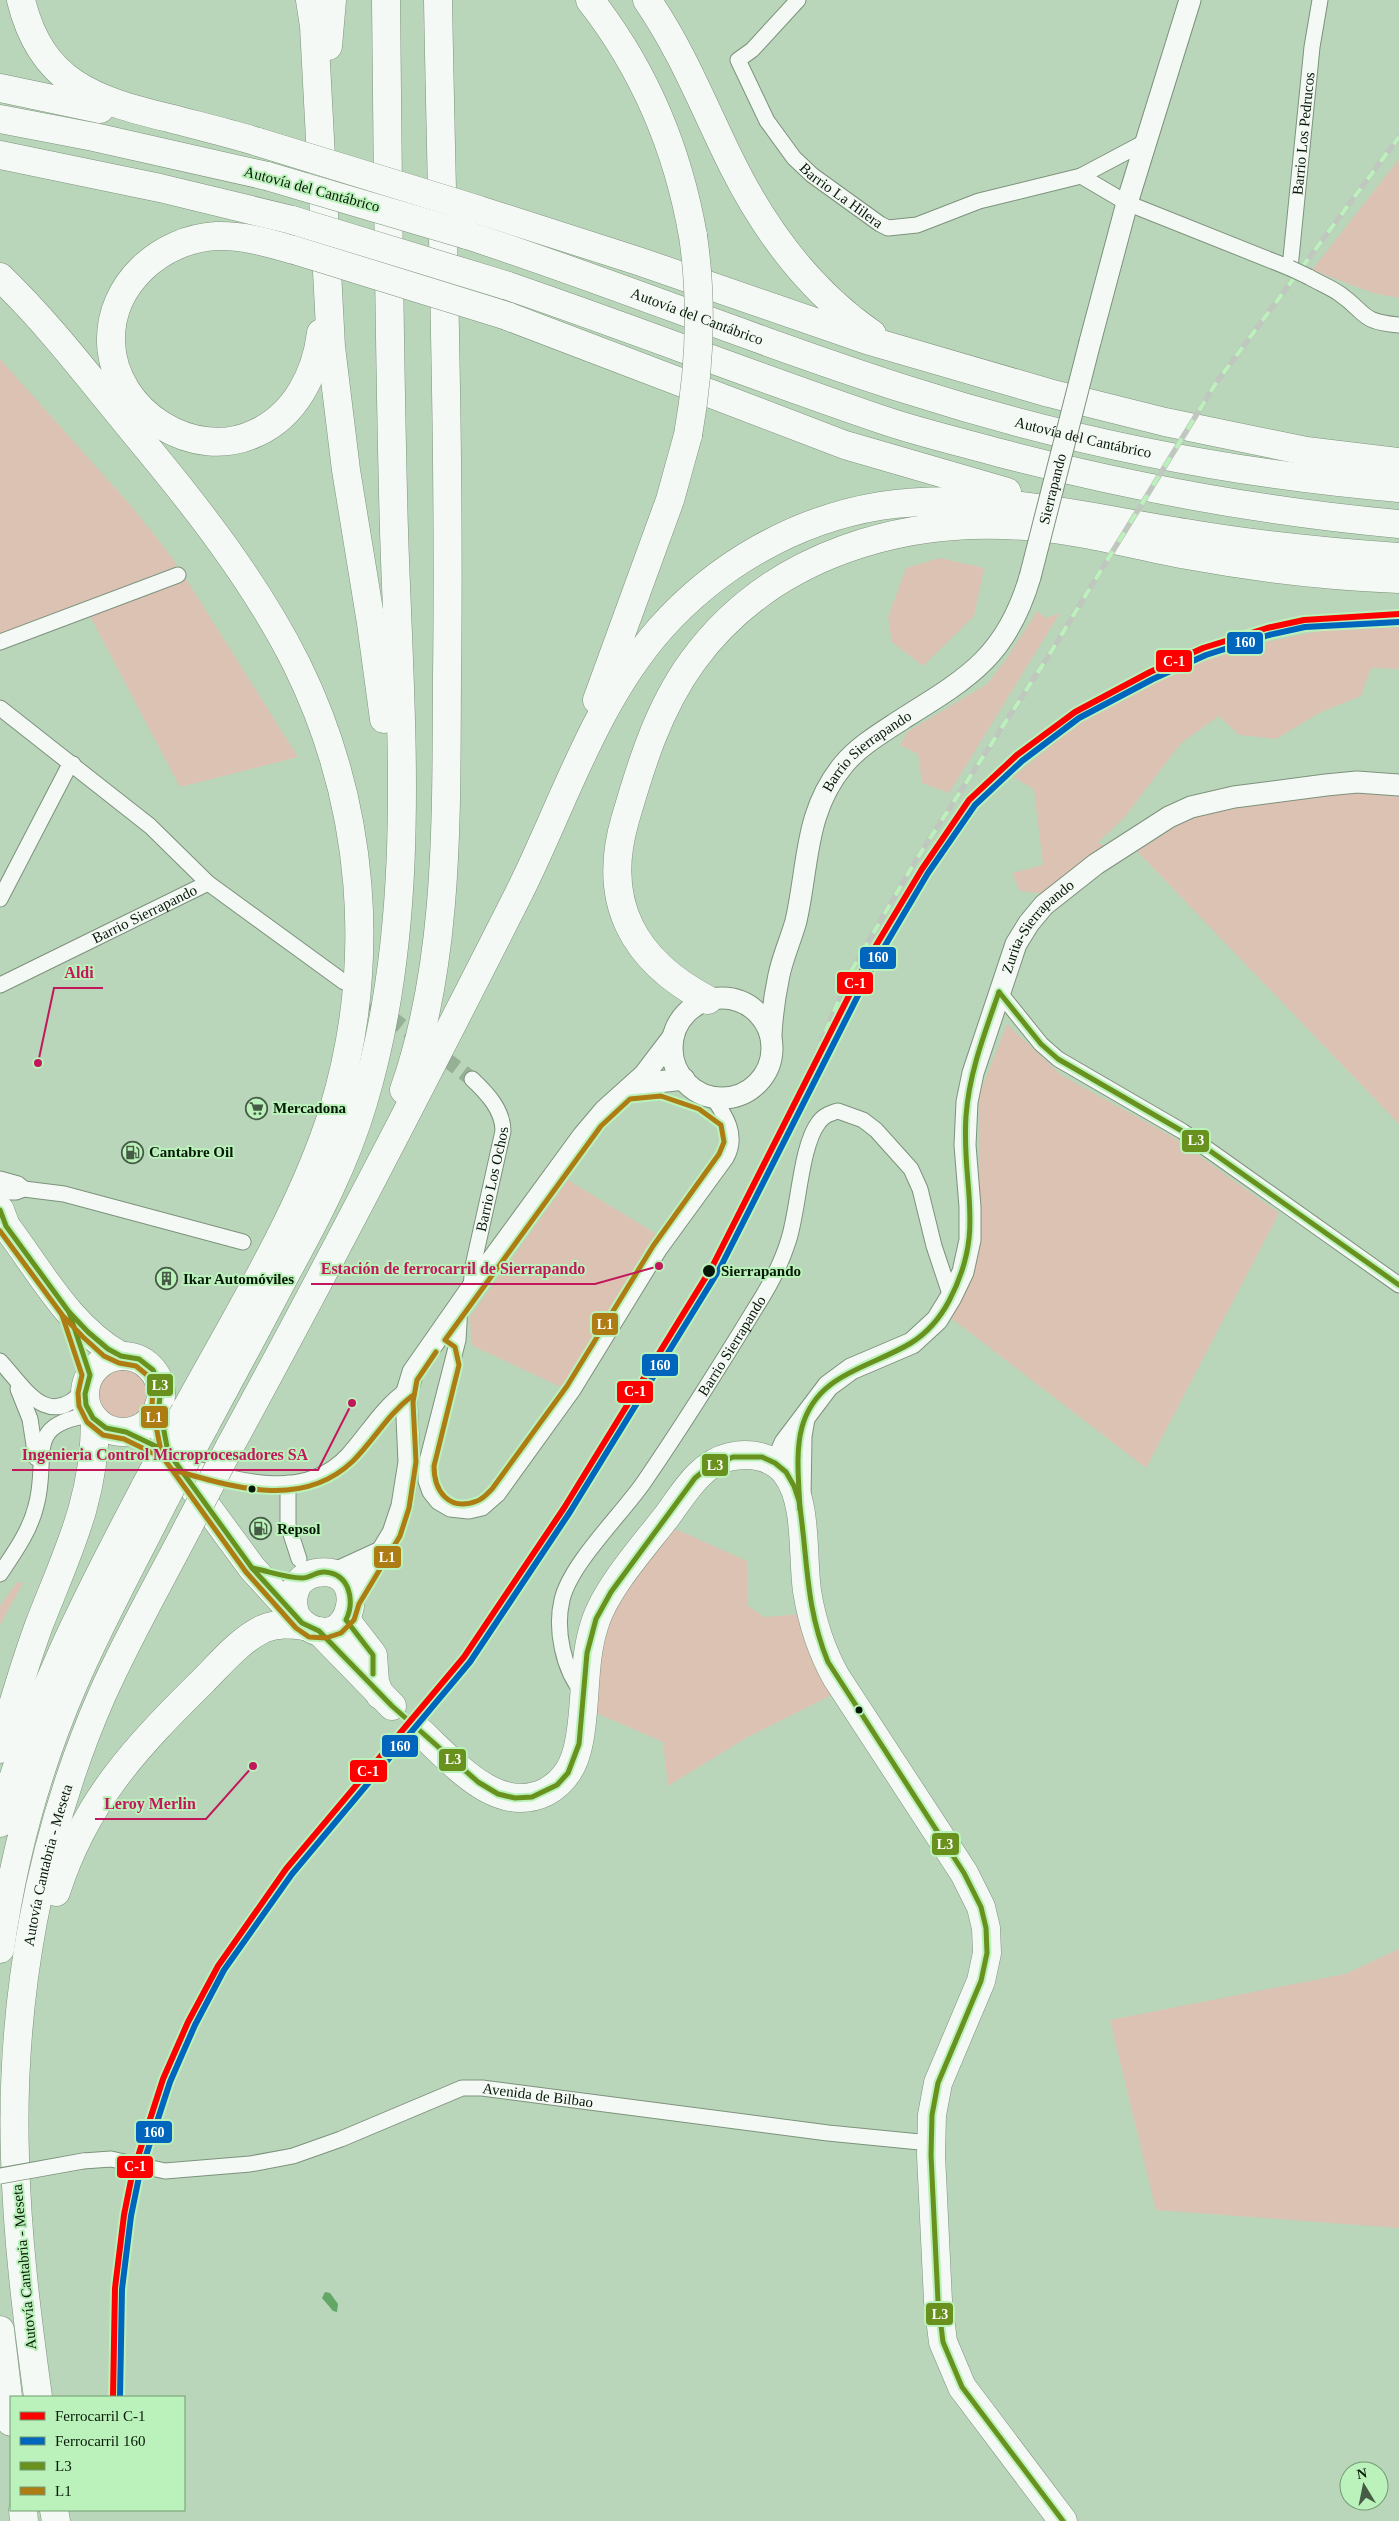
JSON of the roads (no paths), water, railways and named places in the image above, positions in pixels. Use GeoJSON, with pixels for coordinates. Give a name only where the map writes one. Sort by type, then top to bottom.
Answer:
{"type":"FeatureCollection","features":[{"type":"Feature","properties":{"kind":"highway"},"geometry":{"type":"LineString","coordinates":[[21,0],[32,32],[46,57],[72,83],[86,92],[131,109],[258,144],[476,209],[938,362],[1164,422],[1306,451],[1399,462]]}},
{"type":"Feature","properties":{"kind":"highway"},"geometry":{"type":"LineString","coordinates":[[310,0],[314,26],[320,124],[331,347],[338,410],[371,622],[386,741],[392,882],[390,974]]}},
{"type":"Feature","properties":{"kind":"highway"},"geometry":{"type":"LineString","coordinates":[[320,124],[326,94],[332,0]]}},
{"type":"Feature","properties":{"kind":"highway"},"geometry":{"type":"LineString","coordinates":[[183,1414],[312,1226],[351,1140],[364,1101],[380,1035],[390,974],[400,861],[401,740],[392,445],[386,0]]}},
{"type":"Feature","properties":{"kind":"highway"},"geometry":{"type":"LineString","coordinates":[[309,1299],[396,1114],[411,1070],[427,1005],[436,948],[445,812],[448,628],[438,0]]}},
{"type":"Feature","properties":{"kind":"highway"},"geometry":{"type":"LineString","coordinates":[[505,920],[539,846],[603,684],[670,500],[688,436],[697,381],[700,331],[698,273],[693,236],[675,160],[652,102],[624,49],[590,0]]}},
{"type":"Feature","properties":{"kind":"highway"},"geometry":{"type":"LineString","coordinates":[[647,0],[695,84],[747,194],[787,255],[804,275],[854,321],[887,342],[938,362]]}},
{"type":"Feature","properties":{"kind":"highway"},"geometry":{"type":"LineString","coordinates":[[0,88],[258,144]]}},
{"type":"Feature","properties":{"kind":"highway","name":"Autovía del Cantábrico"},"geometry":{"type":"LineString","coordinates":[[0,119],[94,137],[267,176],[467,235],[554,263],[870,378],[1034,427],[1116,447],[1250,470],[1399,488]]}},
{"type":"Feature","properties":{"kind":"highway"},"geometry":{"type":"LineString","coordinates":[[0,155],[160,188],[292,220],[505,285],[884,420],[1046,465],[1139,485],[1307,514],[1399,524]]}},
{"type":"Feature","properties":{"kind":"highway"},"geometry":{"type":"LineString","coordinates":[[328,277],[320,345],[310,377],[291,405],[270,425],[245,439],[225,443],[208,442],[174,434],[147,416],[126,389],[114,359],[111,344],[114,312],[122,293],[134,276],[153,258],[171,247],[193,238],[237,237],[259,240],[294,250],[507,316],[845,445],[929,471],[1120,520]]}},
{"type":"Feature","properties":{"kind":"highway"},"geometry":{"type":"LineString","coordinates":[[0,277],[46,325],[159,462],[220,541],[266,610],[296,664],[325,731],[340,780],[351,831],[359,910],[358,980],[346,1062],[333,1111],[299,1196],[183,1414],[171,1457]]}},
{"type":"Feature","properties":{"kind":"highway"},"geometry":{"type":"LineString","coordinates":[[309,1299],[542,848],[596,729],[636,659],[656,634],[685,604],[739,561],[782,537],[808,526],[858,510],[898,504],[954,501],[1015,504],[1120,520],[1185,533],[1265,544],[1399,557]]}},
{"type":"Feature","properties":{"kind":"highway"},"geometry":{"type":"LineString","coordinates":[[708,1000],[652,960],[632,934],[623,913],[618,890],[617,863],[620,836],[651,739],[676,688],[692,662],[719,629],[745,604],[792,571],[840,549],[883,536],[913,530],[994,524],[1037,527],[1260,568],[1399,579]]}},
{"type":"Feature","properties":{"kind":"highway"},"geometry":{"type":"LineString","coordinates":[[5,1224],[69,1312],[98,1341],[121,1356],[139,1359],[153,1370],[160,1387],[183,1414]]}},
{"type":"Feature","properties":{"kind":"highway","name":"Autovía Cantabria - Meseta"},"geometry":{"type":"LineString","coordinates":[[38,2396],[19,2241],[7,2165],[19,2016],[45,1866],[77,1763],[102,1696],[189,1524],[309,1299]]}},
{"type":"Feature","properties":{"kind":"highway"},"geometry":{"type":"LineString","coordinates":[[0,1749],[31,1648],[86,1500],[94,1457],[90,1400],[69,1312]]}},
{"type":"Feature","properties":{"kind":"highway"},"geometry":{"type":"LineString","coordinates":[[90,1400],[103,1361],[121,1356]]}},
{"type":"Feature","properties":{"kind":"highway"},"geometry":{"type":"LineString","coordinates":[[90,1400],[112,1430],[126,1432],[171,1457],[252,1568],[306,1624],[386,1700],[374,1682],[373,1655],[348,1610],[345,1583],[333,1574],[301,1569],[252,1568]]}},
{"type":"Feature","properties":{"kind":"highway"},"geometry":{"type":"LineString","coordinates":[[126,1432],[147,1424],[154,1416],[183,1414]]}},
{"type":"Feature","properties":{"kind":"highway","name":"Autovía Cantabria - Meseta"},"geometry":{"type":"LineString","coordinates":[[0,1949],[19,1846],[47,1752],[157,1490],[183,1414]]}},
{"type":"Feature","properties":{"kind":"highway"},"geometry":{"type":"LineString","coordinates":[[416,1728],[488,1789],[506,1797],[532,1797],[557,1785],[572,1766],[579,1744],[589,1641],[600,1610],[611,1592],[695,1478],[713,1463],[738,1456],[755,1456],[777,1464],[792,1482],[800,1511],[809,1605],[817,1636],[827,1661],[953,1855],[977,1896],[984,1918],[987,1941],[986,1965],[938,2083],[932,2114],[930,2143],[938,2302],[943,2342],[962,2387],[1063,2521]]}},
{"type":"Feature","properties":{"kind":"highway"},"geometry":{"type":"LineString","coordinates":[[0,1824],[30,1727],[80,1611],[157,1490]]}},
{"type":"Feature","properties":{"kind":"highway"},"geometry":{"type":"LineString","coordinates":[[301,1569],[293,1595],[306,1624]]}},
{"type":"Feature","properties":{"kind":"highway"},"geometry":{"type":"LineString","coordinates":[[7,2165],[45,1930],[63,1869],[85,1821],[111,1781],[133,1754],[234,1651],[253,1635],[270,1627],[288,1624],[306,1624],[334,1629],[348,1610]]}},
{"type":"Feature","properties":{"kind":"highway","name":"Autovía Cantabria - Meseta"},"geometry":{"type":"LineString","coordinates":[[0,2330],[10,2414]]}},
{"type":"Feature","properties":{"kind":"street","name":"Barrio La Hilera"},"geometry":{"type":"LineString","coordinates":[[798,0],[752,50],[738,60],[767,121],[794,158],[812,175],[880,224],[898,229],[917,226],[979,200],[1082,176],[1147,141]]}},
{"type":"Feature","properties":{"kind":"street"},"geometry":{"type":"LineString","coordinates":[[1127,203],[1190,0]]}},
{"type":"Feature","properties":{"kind":"street","name":"Barrio Los Pedrucos"},"geometry":{"type":"LineString","coordinates":[[1290,268],[1312,47],[1320,0]]}},
{"type":"Feature","properties":{"kind":"street"},"geometry":{"type":"LineString","coordinates":[[1082,176],[1127,203],[1309,277],[1341,294],[1366,319],[1384,324],[1399,325]]}},
{"type":"Feature","properties":{"kind":"street","name":"Sierrapando"},"geometry":{"type":"LineString","coordinates":[[1030,576],[1127,203]]}},
{"type":"Feature","properties":{"kind":"street"},"geometry":{"type":"LineString","coordinates":[[0,642],[178,575]]}},
{"type":"Feature","properties":{"kind":"street","name":"Barrio Sierrapando"},"geometry":{"type":"LineString","coordinates":[[771,1035],[779,973],[796,920],[812,826],[826,790],[836,775],[865,744],[955,685],[987,658],[1004,639],[1014,621],[1030,576]]}},
{"type":"Feature","properties":{"kind":"street","name":"Barrio Sierrapando"},"geometry":{"type":"LineString","coordinates":[[0,708],[150,826],[208,883],[344,982]]}},
{"type":"Feature","properties":{"kind":"street"},"geometry":{"type":"LineString","coordinates":[[0,899],[67,770],[73,764]]}},
{"type":"Feature","properties":{"kind":"street","name":"Zurita-Sierrapando"},"geometry":{"type":"LineString","coordinates":[[777,1464],[785,1443],[801,1427],[818,1396],[833,1380],[851,1369],[912,1343],[938,1320],[963,1272],[970,1240],[970,1207],[965,1145],[969,1087],[1016,944],[1028,924],[1044,905],[1096,864],[1169,817],[1216,800],[1280,790],[1357,782],[1399,785]]}},
{"type":"Feature","properties":{"kind":"street","name":"Barrio Sierrapando"},"geometry":{"type":"LineString","coordinates":[[0,985],[208,883]]}},
{"type":"Feature","properties":{"kind":"street"},"geometry":{"type":"LineString","coordinates":[[740,1001],[759,991],[779,973]]}},
{"type":"Feature","properties":{"kind":"street"},"geometry":{"type":"LineString","coordinates":[[999,992],[1041,1044],[1058,1059],[1182,1131],[1399,1285]]}},
{"type":"Feature","properties":{"kind":"street"},"geometry":{"type":"LineString","coordinates":[[719,998],[740,1001],[760,1014],[771,1035],[772,1058],[768,1068],[758,1082],[745,1092],[734,1096],[712,1096],[701,1093],[684,1079],[674,1059],[674,1037],[682,1018],[690,1010],[708,1000],[719,998]]}},
{"type":"Feature","properties":{"kind":"street","name":"Barrio Los Ochos"},"geometry":{"type":"LineString","coordinates":[[348,1610],[393,1533],[406,1486],[409,1462],[407,1390],[410,1378],[465,1297],[595,1121],[644,1075],[674,1037]]}},
{"type":"Feature","properties":{"kind":"street","name":"Barrio Los Ochos"},"geometry":{"type":"LineString","coordinates":[[472,1079],[497,1108],[503,1124],[503,1131],[465,1297],[458,1340],[426,1465],[426,1481],[438,1502],[450,1509],[469,1511],[482,1508],[491,1502],[521,1464],[572,1390],[659,1250],[726,1158],[732,1143],[730,1129],[712,1096]]}},
{"type":"Feature","properties":{"kind":"street"},"geometry":{"type":"LineString","coordinates":[[627,1092],[649,1084],[684,1079]]}},
{"type":"Feature","properties":{"kind":"street","name":"Barrio Sierrapando"},"geometry":{"type":"LineString","coordinates":[[584,1694],[571,1675],[564,1653],[560,1618],[562,1600],[567,1585],[577,1567],[643,1483],[758,1304],[788,1244],[807,1151],[813,1132],[823,1117],[838,1111],[863,1120],[898,1153],[911,1169],[925,1205],[934,1246],[951,1297]]}},
{"type":"Feature","properties":{"kind":"street"},"geometry":{"type":"LineString","coordinates":[[0,1179],[18,1184],[26,1189],[98,1202],[243,1242]]}},
{"type":"Feature","properties":{"kind":"street"},"geometry":{"type":"LineString","coordinates":[[0,1192],[16,1192],[26,1189]]}},
{"type":"Feature","properties":{"kind":"street"},"geometry":{"type":"LineString","coordinates":[[5,1224],[11,1225],[12,1210],[26,1189]]}},
{"type":"Feature","properties":{"kind":"street"},"geometry":{"type":"LineString","coordinates":[[434,1342],[448,1351],[452,1364]]}},
{"type":"Feature","properties":{"kind":"street"},"geometry":{"type":"LineString","coordinates":[[0,1361],[28,1395],[43,1405],[51,1406],[66,1403],[79,1395],[90,1400],[48,1432],[45,1438],[35,1512],[26,1531],[0,1574]]}},
{"type":"Feature","properties":{"kind":"street"},"geometry":{"type":"LineString","coordinates":[[12,1376],[30,1419],[40,1474]]}},
{"type":"Feature","properties":{"kind":"street","name":"Barrio Los Ochos"},"geometry":{"type":"LineString","coordinates":[[171,1457],[241,1481],[288,1483],[308,1480],[333,1468],[346,1456],[390,1403],[407,1390]]}},
{"type":"Feature","properties":{"kind":"street"},"geometry":{"type":"LineString","coordinates":[[375,1421],[382,1417],[396,1416],[401,1418],[407,1425]]}},
{"type":"Feature","properties":{"kind":"street","name":"Zurita-Sierrapando"},"geometry":{"type":"LineString","coordinates":[[738,1456],[775,1442],[801,1427]]}},
{"type":"Feature","properties":{"kind":"street","name":"Zurita-Sierrapando"},"geometry":{"type":"LineString","coordinates":[[800,1511],[801,1427]]}},
{"type":"Feature","properties":{"kind":"street"},"geometry":{"type":"LineString","coordinates":[[288,1483],[288,1525],[301,1569]]}},
{"type":"Feature","properties":{"kind":"street"},"geometry":{"type":"LineString","coordinates":[[333,1574],[381,1552]]}},
{"type":"Feature","properties":{"kind":"street","name":"Avenida de Bilbao"},"geometry":{"type":"LineString","coordinates":[[7,2165],[111,2159],[165,2171],[250,2164],[293,2156],[340,2139],[462,2088],[482,2088],[828,2134],[930,2143]]}},
{"type":"Feature","properties":{"kind":"tunnel"},"geometry":{"type":"LineString","coordinates":[[353,989],[472,1079]]}},
{"type":"Feature","properties":{"kind":"railway"},"geometry":{"type":"LineString","coordinates":[[800,1093],[850,973],[916,860],[1049,655],[1216,383],[1399,137]]}},
{"type":"Feature","properties":{"kind":"rail line","name":"C-1"},"geometry":{"type":"LineString","coordinates":[[113,2396],[115,2288],[124,2215],[132,2175],[163,2079],[188,2022],[218,1966],[286,1869],[464,1657],[564,1508],[712,1267],[866,962],[922,869],[969,800],[1017,755],[1075,712],[1150,672],[1203,648],[1267,628],[1304,620],[1399,614]]}},
{"type":"Feature","properties":{"kind":"rail line","name":"160"},"geometry":{"type":"LineString","coordinates":[[120,2396],[122,2289],[131,2216],[139,2177],[170,2082],[195,2025],[224,1970],[292,1874],[470,1662],[570,1512],[719,1270],[873,966],[928,873],[975,805],[1022,761],[1079,718],[1153,679],[1206,655],[1269,635],[1305,627],[1399,622]]}},
{"type":"Feature","properties":{"kind":"place","name":"Aldi"},"geometry":{"type":"Point","coordinates":[38,1063]}},
{"type":"Feature","properties":{"kind":"place","name":"Mercadona"},"geometry":{"type":"Point","coordinates":[257,1108]}},
{"type":"Feature","properties":{"kind":"place","name":"Cantabre Oil"},"geometry":{"type":"Point","coordinates":[133,1152]}},
{"type":"Feature","properties":{"kind":"place","name":"Estación de ferrocarril de Sierrapando"},"geometry":{"type":"Point","coordinates":[659,1266]}},
{"type":"Feature","properties":{"kind":"place","name":"Sierrapando"},"geometry":{"type":"Point","coordinates":[709,1271]}},
{"type":"Feature","properties":{"kind":"place","name":"Ikar Automóviles"},"geometry":{"type":"Point","coordinates":[167,1279]}},
{"type":"Feature","properties":{"kind":"place","name":"Ingenieria Control Microprocesadores SA"},"geometry":{"type":"Point","coordinates":[352,1403]}},
{"type":"Feature","properties":{"kind":"place","name":"Repsol"},"geometry":{"type":"Point","coordinates":[261,1529]}},
{"type":"Feature","properties":{"kind":"place","name":"Leroy Merlin"},"geometry":{"type":"Point","coordinates":[253,1766]}}]}
